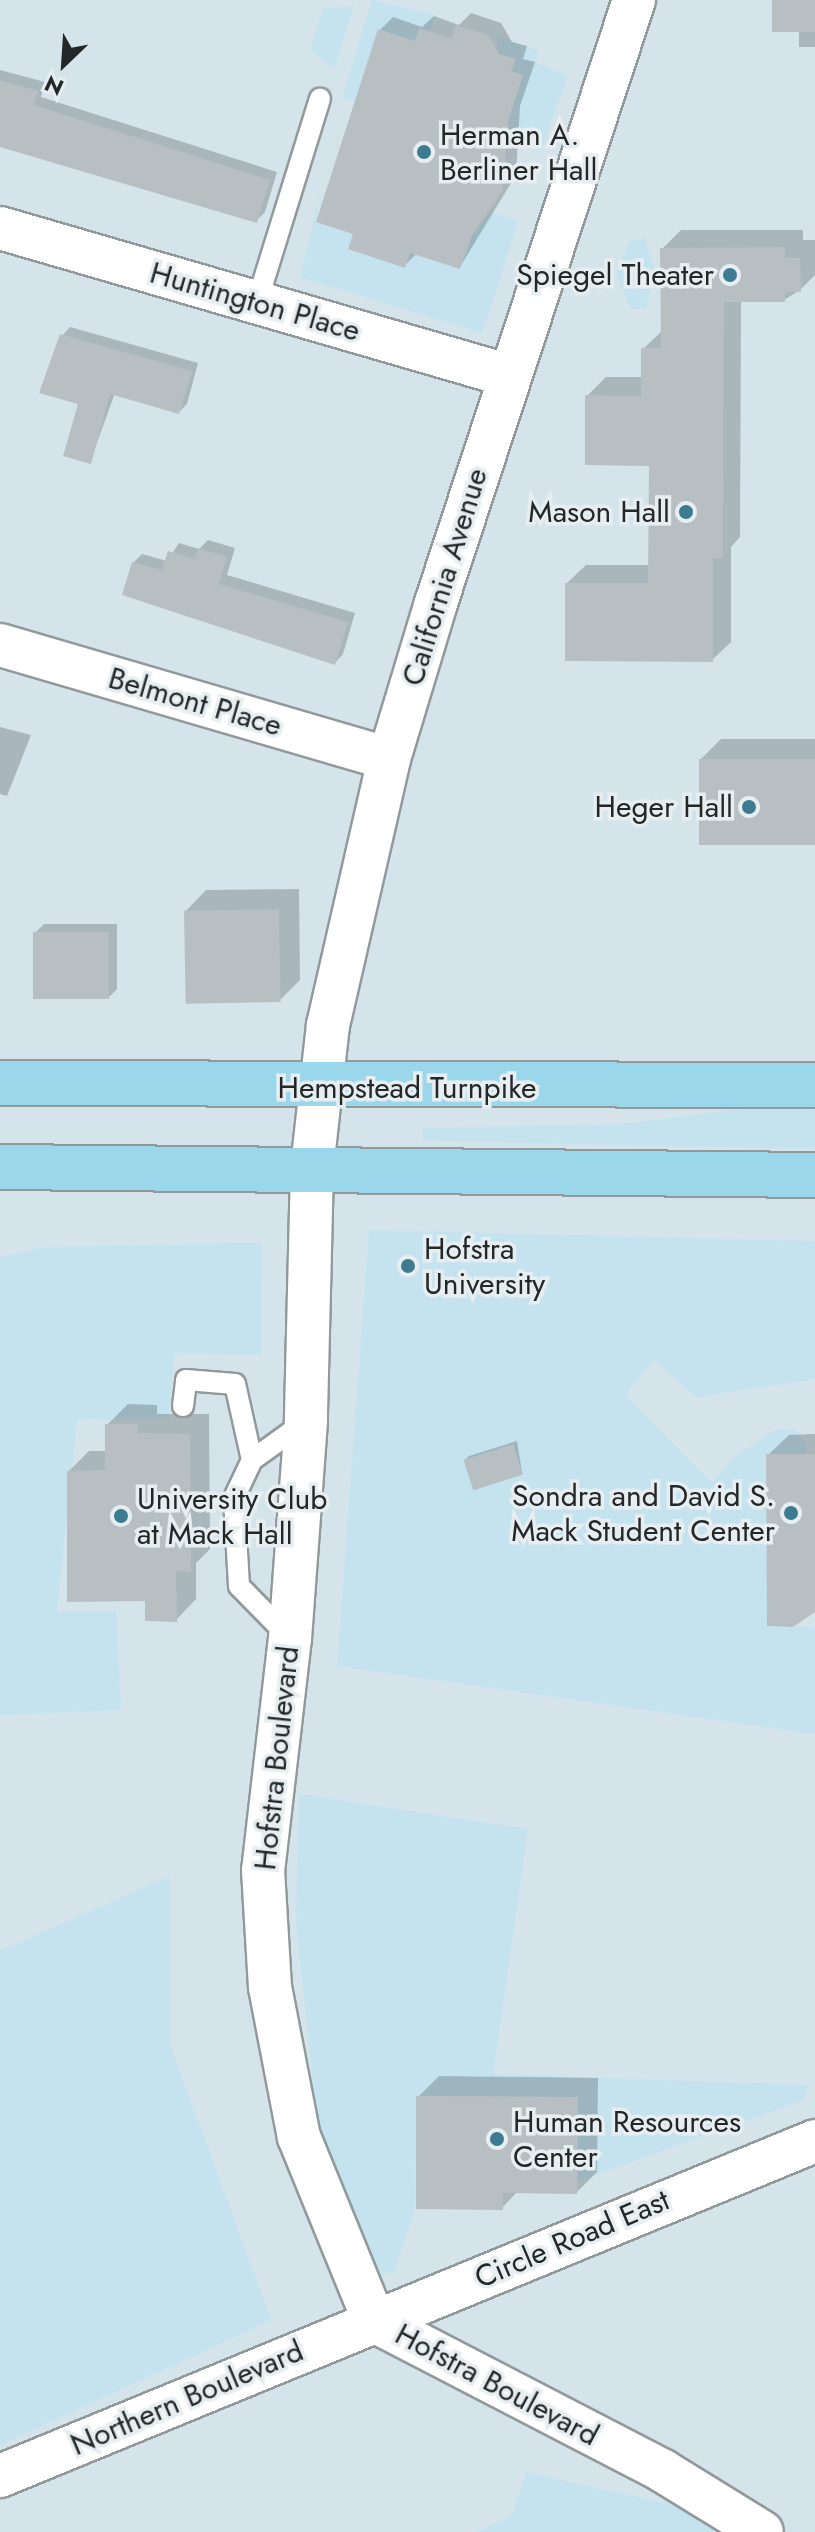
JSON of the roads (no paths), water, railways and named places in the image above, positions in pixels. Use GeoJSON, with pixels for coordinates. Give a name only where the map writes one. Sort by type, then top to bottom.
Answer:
{"type":"FeatureCollection","features":[{"type":"Feature","properties":{"kind":"main road","name":"Hempstead Turnpike"},"geometry":{"type":"LineString","coordinates":[[0,1083],[316,1089],[815,1085]]}},
{"type":"Feature","properties":{"kind":"main road"},"geometry":{"type":"LineString","coordinates":[[0,1167],[815,1175]]}},
{"type":"Feature","properties":{"kind":"street","name":"California Avenue"},"geometry":{"type":"LineString","coordinates":[[312,1168],[316,1089],[389,759],[510,376],[634,0]]}},
{"type":"Feature","properties":{"kind":"street","name":"Huntington Place"},"geometry":{"type":"LineString","coordinates":[[0,228],[510,376]]}},
{"type":"Feature","properties":{"kind":"street","name":"Belmont Place"},"geometry":{"type":"LineString","coordinates":[[0,645],[389,759]]}},
{"type":"Feature","properties":{"kind":"street","name":"Hofstra Boulevard"},"geometry":{"type":"LineString","coordinates":[[312,1168],[306,1421],[290,1638],[265,1815],[270,1987],[299,2137],[374,2321],[691,2487],[762,2532]]}},
{"type":"Feature","properties":{"kind":"street","name":"Circle Road East"},"geometry":{"type":"LineString","coordinates":[[374,2321],[815,2141]]}},
{"type":"Feature","properties":{"kind":"street","name":"Northern Boulevard"},"geometry":{"type":"LineString","coordinates":[[0,2476],[374,2321]]}},
{"type":"Feature","properties":{"kind":"lane"},"geometry":{"type":"LineString","coordinates":[[257,302],[320,99]]}},
{"type":"Feature","properties":{"kind":"lane"},"geometry":{"type":"LineString","coordinates":[[183,1406],[186,1380],[235,1384],[252,1460]]}},
{"type":"Feature","properties":{"kind":"lane"},"geometry":{"type":"LineString","coordinates":[[290,1638],[251,1601],[234,1565],[234,1498],[252,1460],[306,1421]]}},
{"type":"Feature","properties":{"kind":"place","name":"Herman A. Berliner Hall"},"geometry":{"type":"Point","coordinates":[424,152]}},
{"type":"Feature","properties":{"kind":"place","name":"Spiegel Theater"},"geometry":{"type":"Point","coordinates":[730,275]}},
{"type":"Feature","properties":{"kind":"place","name":"Mason Hall"},"geometry":{"type":"Point","coordinates":[686,512]}},
{"type":"Feature","properties":{"kind":"place","name":"Heger Hall"},"geometry":{"type":"Point","coordinates":[749,807]}},
{"type":"Feature","properties":{"kind":"place","name":"Hofstra University"},"geometry":{"type":"Point","coordinates":[408,1266]}},
{"type":"Feature","properties":{"kind":"place","name":"Sondra and David S. Mack Student Center"},"geometry":{"type":"Point","coordinates":[791,1513]}},
{"type":"Feature","properties":{"kind":"place","name":"University Club at Mack Hall"},"geometry":{"type":"Point","coordinates":[121,1516]}},
{"type":"Feature","properties":{"kind":"place","name":"Human Resources Center"},"geometry":{"type":"Point","coordinates":[497,2139]}}]}
